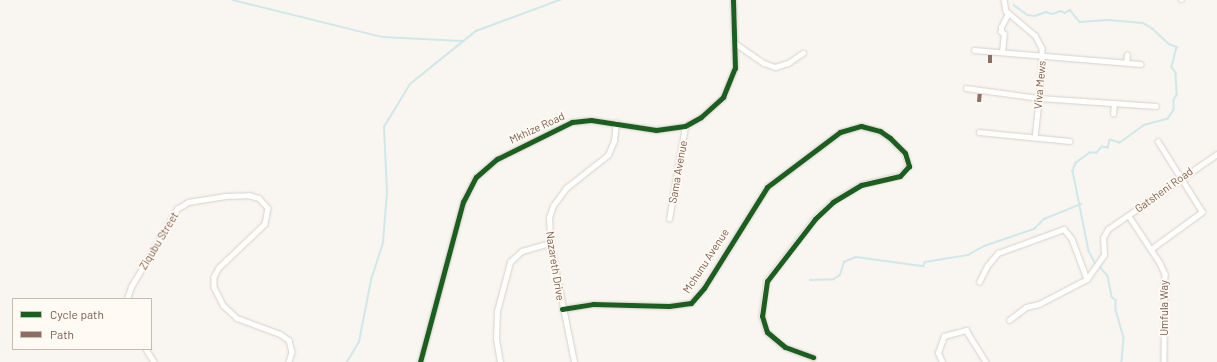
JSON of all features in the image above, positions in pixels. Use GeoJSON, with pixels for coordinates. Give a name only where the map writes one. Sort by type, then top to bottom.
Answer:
{"type":"FeatureCollection","features":[{"type":"Feature","properties":{"kind":"street","name":"Mkhize Road"},"geometry":{"type":"LineString","coordinates":[[420,362],[463,202],[476,177],[497,159],[558,127],[584,120],[616,123],[656,130],[685,126],[701,117],[723,97],[735,68],[733,0]]}},
{"type":"Feature","properties":{"kind":"street"},"geometry":{"type":"LineString","coordinates":[[1002,52],[1004,34],[1001,32],[1001,27],[1008,14],[1004,0]]}},
{"type":"Feature","properties":{"kind":"street","name":"Viva Mews"},"geometry":{"type":"LineString","coordinates":[[1008,14],[1035,35],[1043,56],[1035,138]]}},
{"type":"Feature","properties":{"kind":"street"},"geometry":{"type":"LineString","coordinates":[[735,43],[764,63],[775,66],[788,63],[803,53]]}},
{"type":"Feature","properties":{"kind":"street"},"geometry":{"type":"LineString","coordinates":[[974,50],[1140,64]]}},
{"type":"Feature","properties":{"kind":"street"},"geometry":{"type":"LineString","coordinates":[[1126,62],[1127,55]]}},
{"type":"Feature","properties":{"kind":"street"},"geometry":{"type":"LineString","coordinates":[[966,88],[1039,98],[1156,106]]}},
{"type":"Feature","properties":{"kind":"street"},"geometry":{"type":"LineString","coordinates":[[1113,114],[1114,104]]}},
{"type":"Feature","properties":{"kind":"street","name":"Nazareth Drive"},"geometry":{"type":"LineString","coordinates":[[574,362],[562,309],[548,226],[553,206],[566,188],[608,155],[614,141],[616,123]]}},
{"type":"Feature","properties":{"kind":"street","name":"Sama Avenue"},"geometry":{"type":"LineString","coordinates":[[669,219],[685,126]]}},
{"type":"Feature","properties":{"kind":"street","name":"Mchunu Avenue"},"geometry":{"type":"LineString","coordinates":[[562,309],[593,304],[669,306],[691,303],[704,288],[760,195],[776,178],[846,129],[861,126],[880,131],[890,138],[905,153],[909,166],[900,176],[861,185],[833,202],[791,248],[767,281],[762,316],[767,332],[785,348],[813,357]]}},
{"type":"Feature","properties":{"kind":"street"},"geometry":{"type":"LineString","coordinates":[[979,132],[1070,141]]}},
{"type":"Feature","properties":{"kind":"street"},"geometry":{"type":"LineString","coordinates":[[1151,249],[1202,212],[1158,142]]}},
{"type":"Feature","properties":{"kind":"street","name":"Gatsheni Road"},"geometry":{"type":"LineString","coordinates":[[1087,280],[1104,255],[1103,238],[1110,226],[1128,216],[1217,154]]}},
{"type":"Feature","properties":{"kind":"street","name":"Ziqubu Street"},"geometry":{"type":"LineString","coordinates":[[127,298],[131,288],[177,209],[188,202],[224,196],[248,195],[259,198],[268,208],[265,224],[219,268],[214,277],[214,287],[223,305],[237,318],[280,334],[289,340],[292,352],[289,362]]}},
{"type":"Feature","properties":{"kind":"street","name":"Umfula Way"},"geometry":{"type":"LineString","coordinates":[[1128,216],[1160,262],[1165,280],[1164,362]]}},
{"type":"Feature","properties":{"kind":"street"},"geometry":{"type":"LineString","coordinates":[[978,282],[986,266],[998,253],[1064,229],[1072,239],[1087,280],[1040,304],[1026,307],[1009,320]]}},
{"type":"Feature","properties":{"kind":"street"},"geometry":{"type":"LineString","coordinates":[[500,362],[496,339],[497,311],[510,262],[522,251],[550,243]]}},
{"type":"Feature","properties":{"kind":"street"},"geometry":{"type":"LineString","coordinates":[[942,362],[938,353],[944,336],[966,330],[986,362]]}},
{"type":"Feature","properties":{"kind":"street"},"geometry":{"type":"LineString","coordinates":[[147,350],[154,362]]}},
{"type":"Feature","properties":{"kind":"waterway"},"geometry":{"type":"LineString","coordinates":[[233,0],[383,37],[462,41]]}},
{"type":"Feature","properties":{"kind":"waterway"},"geometry":{"type":"LineString","coordinates":[[347,362],[359,342],[371,280],[383,242],[387,193],[384,127],[410,84],[476,31],[560,0]]}},
{"type":"Feature","properties":{"kind":"waterway"},"geometry":{"type":"LineString","coordinates":[[1014,5],[1028,15],[1035,16],[1046,12],[1052,14],[1061,11],[1065,13],[1070,10],[1080,22],[1108,20],[1143,23],[1152,28],[1169,44],[1177,47],[1172,67],[1176,73],[1177,95],[1174,100],[1174,110],[1168,119],[1145,125],[1120,143],[1110,140],[1108,148],[1102,147],[1097,153],[1090,153],[1076,163],[1073,171],[1089,251],[1096,265]]}},
{"type":"Feature","properties":{"kind":"waterway"},"geometry":{"type":"LineString","coordinates":[[810,280],[834,279],[840,275],[844,262],[856,257],[923,266],[925,262],[968,255],[984,246],[1034,229],[1044,219],[1081,204]]}},
{"type":"Feature","properties":{"kind":"waterway"},"geometry":{"type":"LineString","coordinates":[[1100,267],[1108,276],[1112,297],[1116,300],[1116,310],[1124,338],[1122,362]]}},
{"type":"Feature","properties":{"kind":"marked path"},"geometry":{"type":"LineString","coordinates":[[990,51],[990,63]]}},
{"type":"Feature","properties":{"kind":"marked path"},"geometry":{"type":"LineString","coordinates":[[979,102],[980,91]]}},
{"type":"Feature","properties":{"kind":"cycle path"},"geometry":{"type":"LineString","coordinates":[[420,362],[463,202],[476,177],[497,159],[572,122],[591,120],[656,130],[685,126],[701,117],[723,97],[735,68],[733,0]]}},
{"type":"Feature","properties":{"kind":"cycle path"},"geometry":{"type":"LineString","coordinates":[[562,309],[593,304],[669,306],[691,303],[704,288],[767,187],[840,132],[861,126],[880,131],[890,138],[905,153],[909,166],[900,176],[861,185],[833,202],[815,219],[767,281],[762,316],[767,332],[785,347],[813,357]]}}]}
